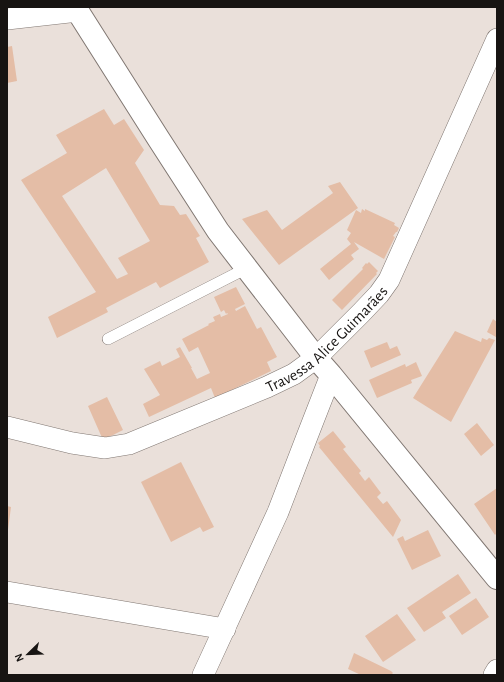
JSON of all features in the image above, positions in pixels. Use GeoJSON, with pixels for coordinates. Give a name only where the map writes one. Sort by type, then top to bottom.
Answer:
{"type":"FeatureCollection","features":[{"type":"Feature","properties":{"kind":"main road"},"geometry":{"type":"LineString","coordinates":[[77,9],[218,231],[316,358],[497,578]]}},
{"type":"Feature","properties":{"kind":"street"},"geometry":{"type":"LineString","coordinates":[[7,19],[77,9]]}},
{"type":"Feature","properties":{"kind":"street","name":"Travessa Alice Guimarães"},"geometry":{"type":"LineString","coordinates":[[7,426],[72,443],[105,448],[129,444],[267,387],[294,374],[316,358],[379,294],[389,280],[497,39]]}},
{"type":"Feature","properties":{"kind":"street"},"geometry":{"type":"LineString","coordinates":[[203,675],[278,512],[331,375]]}},
{"type":"Feature","properties":{"kind":"street"},"geometry":{"type":"LineString","coordinates":[[7,592],[225,629]]}},
{"type":"Feature","properties":{"kind":"street"},"geometry":{"type":"LineString","coordinates":[[494,675],[497,670]]}},
{"type":"Feature","properties":{"kind":"lane"},"geometry":{"type":"LineString","coordinates":[[108,339],[247,268]]}},
{"type":"Feature","properties":{"kind":"building"},"geometry":{"type":"Polygon","coordinates":[[[12,46],[17,81],[7,83],[7,47],[12,46]]]}},
{"type":"Feature","properties":{"kind":"building"},"geometry":{"type":"Polygon","coordinates":[[[104,109],[114,125],[124,119],[144,150],[135,163],[160,205],[174,206],[180,215],[186,214],[200,236],[196,238],[209,262],[160,288],[156,282],[106,308],[108,312],[57,338],[48,317],[96,292],[21,180],[67,153],[56,135],[104,109]],[[106,168],[62,196],[117,279],[128,274],[118,258],[150,241],[106,168]]]}},
{"type":"Feature","properties":{"kind":"building"},"geometry":{"type":"Polygon","coordinates":[[[340,182],[358,208],[279,265],[242,219],[267,210],[282,230],[333,193],[328,186],[340,182]]]}},
{"type":"Feature","properties":{"kind":"building"},"geometry":{"type":"Polygon","coordinates":[[[362,209],[395,223],[394,225],[399,228],[393,236],[395,237],[384,259],[354,242],[359,249],[351,255],[354,259],[329,280],[320,269],[351,244],[347,239],[351,233],[347,230],[356,210],[361,213],[362,209]]]}},
{"type":"Feature","properties":{"kind":"building"},"geometry":{"type":"Polygon","coordinates":[[[369,262],[378,271],[376,273],[377,274],[342,310],[332,300],[363,269],[362,268],[366,263],[367,264],[369,262]]]}},
{"type":"Feature","properties":{"kind":"building"},"geometry":{"type":"Polygon","coordinates":[[[236,287],[245,304],[235,309],[236,311],[245,306],[257,329],[261,327],[277,357],[267,362],[271,371],[215,398],[211,388],[149,417],[143,404],[160,395],[144,369],[160,361],[162,366],[180,357],[176,349],[180,347],[197,379],[210,373],[198,347],[189,352],[182,339],[215,321],[213,317],[220,314],[221,317],[228,314],[226,314],[224,310],[221,312],[214,297],[236,287]]]}},
{"type":"Feature","properties":{"kind":"building"},"geometry":{"type":"Polygon","coordinates":[[[493,319],[497,322],[496,337],[487,332],[493,319]]]}},
{"type":"Feature","properties":{"kind":"building"},"geometry":{"type":"Polygon","coordinates":[[[455,331],[481,342],[482,338],[487,340],[489,338],[495,340],[451,422],[413,398],[455,331]]]}},
{"type":"Feature","properties":{"kind":"building"},"geometry":{"type":"Polygon","coordinates":[[[387,342],[390,349],[397,346],[401,355],[371,368],[364,351],[387,342]]]}},
{"type":"Feature","properties":{"kind":"building"},"geometry":{"type":"Polygon","coordinates":[[[416,362],[422,376],[411,380],[412,383],[377,398],[369,380],[405,364],[406,367],[416,362]]]}},
{"type":"Feature","properties":{"kind":"building"},"geometry":{"type":"Polygon","coordinates":[[[107,397],[123,430],[103,440],[88,406],[107,397]]]}},
{"type":"Feature","properties":{"kind":"building"},"geometry":{"type":"Polygon","coordinates":[[[477,423],[494,445],[481,456],[464,434],[477,423]]]}},
{"type":"Feature","properties":{"kind":"building"},"geometry":{"type":"Polygon","coordinates":[[[333,431],[346,447],[343,449],[361,471],[359,473],[365,481],[369,477],[381,493],[377,497],[383,504],[387,501],[401,520],[393,537],[319,447],[320,446],[318,443],[333,431]]]}},
{"type":"Feature","properties":{"kind":"building"},"geometry":{"type":"Polygon","coordinates":[[[181,462],[214,527],[203,532],[200,527],[171,542],[141,482],[181,462]]]}},
{"type":"Feature","properties":{"kind":"building"},"geometry":{"type":"Polygon","coordinates":[[[497,488],[497,533],[495,535],[474,504],[497,488]]]}},
{"type":"Feature","properties":{"kind":"building"},"geometry":{"type":"Polygon","coordinates":[[[7,506],[11,507],[8,530],[7,530],[7,506]]]}},
{"type":"Feature","properties":{"kind":"building"},"geometry":{"type":"Polygon","coordinates":[[[428,530],[441,556],[412,570],[397,539],[403,536],[405,541],[428,530]]]}},
{"type":"Feature","properties":{"kind":"building"},"geometry":{"type":"Polygon","coordinates":[[[458,574],[471,593],[442,612],[446,618],[424,632],[407,608],[458,574]]]}},
{"type":"Feature","properties":{"kind":"building"},"geometry":{"type":"Polygon","coordinates":[[[476,598],[489,617],[462,635],[449,616],[476,598]]]}},
{"type":"Feature","properties":{"kind":"building"},"geometry":{"type":"Polygon","coordinates":[[[397,614],[416,640],[383,662],[365,636],[397,614]]]}},
{"type":"Feature","properties":{"kind":"building"},"geometry":{"type":"Polygon","coordinates":[[[354,653],[393,673],[391,675],[361,675],[348,669],[354,653]]]}}]}
